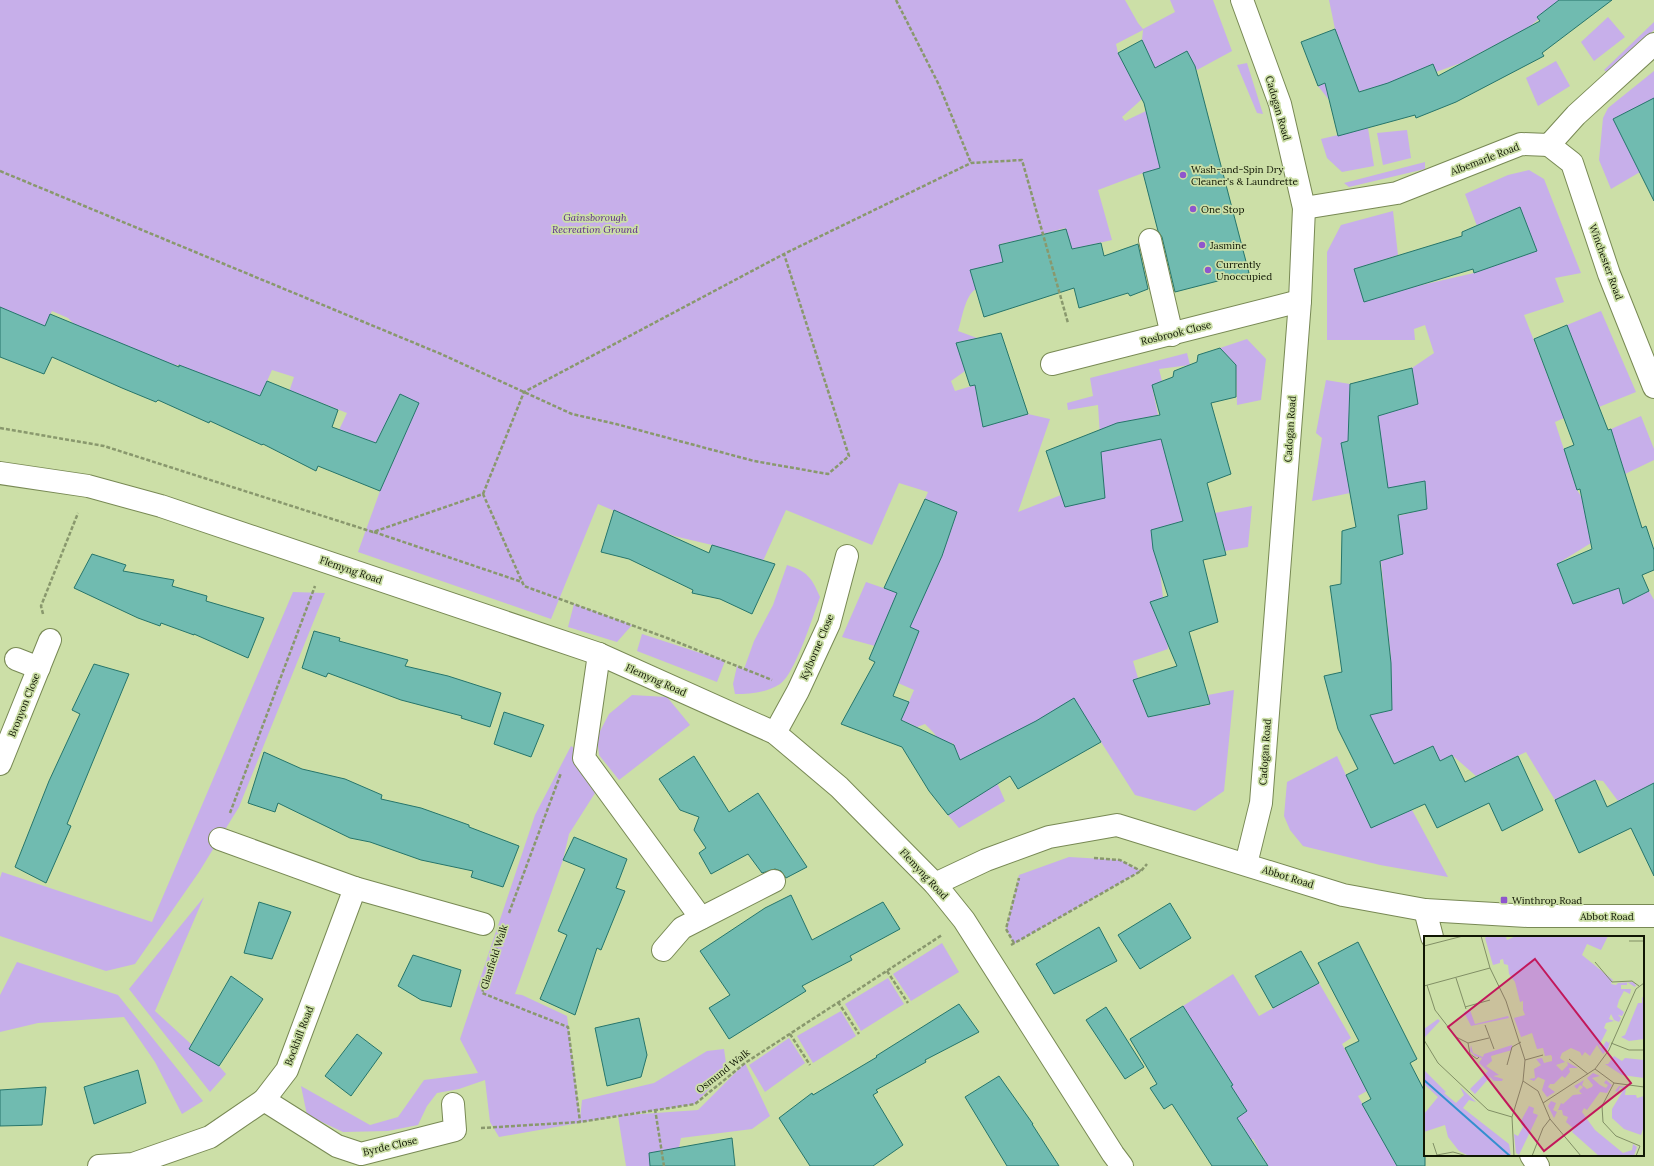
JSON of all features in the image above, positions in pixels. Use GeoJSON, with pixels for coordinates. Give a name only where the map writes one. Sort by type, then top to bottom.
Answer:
{"type":"FeatureCollection","features":[{"type":"Feature","properties":{"kind":"street","name":"Cadogan Road"},"geometry":{"type":"LineString","coordinates":[[1242,0],[1280,104],[1304,208],[1300,301],[1261,803],[1246,864]]}},
{"type":"Feature","properties":{"kind":"street"},"geometry":{"type":"LineString","coordinates":[[1549,145],[1576,115],[1654,44]]}},
{"type":"Feature","properties":{"kind":"street","name":"Albemarle Road"},"geometry":{"type":"LineString","coordinates":[[1304,208],[1397,193],[1521,144],[1549,145]]}},
{"type":"Feature","properties":{"kind":"street","name":"Winchester Road"},"geometry":{"type":"LineString","coordinates":[[1549,145],[1572,163],[1609,274],[1654,386]]}},
{"type":"Feature","properties":{"kind":"street"},"geometry":{"type":"LineString","coordinates":[[1150,240],[1172,335]]}},
{"type":"Feature","properties":{"kind":"street","name":"Rosbrook Close"},"geometry":{"type":"LineString","coordinates":[[1052,364],[1172,335],[1300,301]]}},
{"type":"Feature","properties":{"kind":"street","name":"Flemyng Road"},"geometry":{"type":"LineString","coordinates":[[0,473],[88,486],[162,506],[599,654],[775,733],[839,788],[935,884],[964,920],[1109,1148],[1122,1166]]}},
{"type":"Feature","properties":{"kind":"street","name":"Kylborne Close"},"geometry":{"type":"LineString","coordinates":[[775,733],[798,691],[829,624],[847,556]]}},
{"type":"Feature","properties":{"kind":"street","name":"Bronyon Close"},"geometry":{"type":"LineString","coordinates":[[0,764],[50,640]]}},
{"type":"Feature","properties":{"kind":"street"},"geometry":{"type":"LineString","coordinates":[[599,654],[584,758],[701,918]]}},
{"type":"Feature","properties":{"kind":"street","name":"Bronyon Close"},"geometry":{"type":"LineString","coordinates":[[16,659],[39,668]]}},
{"type":"Feature","properties":{"kind":"street","name":"Abbot Road"},"geometry":{"type":"LineString","coordinates":[[935,884],[986,860],[1049,837],[1116,825],[1343,895],[1425,910],[1528,916],[1654,916]]}},
{"type":"Feature","properties":{"kind":"street"},"geometry":{"type":"LineString","coordinates":[[220,839],[355,888],[483,924]]}},
{"type":"Feature","properties":{"kind":"street"},"geometry":{"type":"LineString","coordinates":[[663,950],[682,928],[774,881]]}},
{"type":"Feature","properties":{"kind":"street","name":"Bockhill Road"},"geometry":{"type":"LineString","coordinates":[[99,1166],[132,1164],[210,1137],[264,1100],[287,1070],[355,888]]}},
{"type":"Feature","properties":{"kind":"street"},"geometry":{"type":"LineString","coordinates":[[1425,910],[1432,936]]}},
{"type":"Feature","properties":{"kind":"street","name":"Byrde Close"},"geometry":{"type":"LineString","coordinates":[[264,1100],[338,1146],[361,1154],[455,1130]]}},
{"type":"Feature","properties":{"kind":"street"},"geometry":{"type":"LineString","coordinates":[[453,1104],[455,1130]]}},
{"type":"Feature","properties":{"kind":"street"},"geometry":{"type":"LineString","coordinates":[[1532,1156],[1538,1166]]}},
{"type":"Feature","properties":{"kind":"path"},"geometry":{"type":"LineString","coordinates":[[896,0],[939,85],[971,163]]}},
{"type":"Feature","properties":{"kind":"path"},"geometry":{"type":"LineString","coordinates":[[798,691],[667,638],[524,586],[483,494],[524,392],[784,254],[971,163],[1022,160],[1068,323]]}},
{"type":"Feature","properties":{"kind":"path"},"geometry":{"type":"LineString","coordinates":[[0,171],[441,354],[572,414],[616,424],[754,461],[828,474],[849,456],[784,254]]}},
{"type":"Feature","properties":{"kind":"path"},"geometry":{"type":"LineString","coordinates":[[0,428],[104,446],[373,532],[522,582]]}},
{"type":"Feature","properties":{"kind":"path"},"geometry":{"type":"LineString","coordinates":[[50,640],[41,606],[88,486]]}},
{"type":"Feature","properties":{"kind":"path"},"geometry":{"type":"LineString","coordinates":[[373,532],[483,494]]}},
{"type":"Feature","properties":{"kind":"path"},"geometry":{"type":"LineString","coordinates":[[220,839],[324,561]]}},
{"type":"Feature","properties":{"kind":"path","name":"Glanfield Walk"},"geometry":{"type":"LineString","coordinates":[[508,915],[564,764],[584,758]]}},
{"type":"Feature","properties":{"kind":"path"},"geometry":{"type":"LineString","coordinates":[[988,958],[1141,871],[1165,841]]}},
{"type":"Feature","properties":{"kind":"path"},"geometry":{"type":"LineString","coordinates":[[1091,858],[1120,860],[1141,871]]}},
{"type":"Feature","properties":{"kind":"path"},"geometry":{"type":"LineString","coordinates":[[1014,944],[1006,929],[1020,875]]}},
{"type":"Feature","properties":{"kind":"path","name":"Osmund Walk"},"geometry":{"type":"LineString","coordinates":[[455,1130],[580,1122],[655,1109],[695,1104],[745,1063],[964,920]]}},
{"type":"Feature","properties":{"kind":"path","name":"Glanfield Walk"},"geometry":{"type":"LineString","coordinates":[[498,943],[482,994],[568,1027],[580,1122]]}},
{"type":"Feature","properties":{"kind":"path"},"geometry":{"type":"LineString","coordinates":[[887,971],[908,1003]]}},
{"type":"Feature","properties":{"kind":"path"},"geometry":{"type":"LineString","coordinates":[[838,1002],[859,1034]]}},
{"type":"Feature","properties":{"kind":"path"},"geometry":{"type":"LineString","coordinates":[[790,1034],[810,1065]]}},
{"type":"Feature","properties":{"kind":"path"},"geometry":{"type":"LineString","coordinates":[[655,1109],[664,1166]]}},
{"type":"Feature","properties":{"kind":"green space","name":"Gainsborough Recreation Ground"},"geometry":{"type":"Polygon","coordinates":[[[0,0],[1125,0],[1143,29],[1175,12],[1170,0],[1213,0],[1232,51],[1197,70],[1187,51],[1155,68],[1142,40],[1143,30],[1116,44],[1118,53],[1142,99],[1122,117],[1125,121],[1146,111],[1161,168],[1143,173],[1098,190],[1112,240],[1072,249],[1065,228],[1043,234],[1048,251],[1032,257],[1029,238],[1000,244],[1003,262],[970,270],[976,289],[969,296],[958,331],[977,338],[956,343],[965,371],[951,381],[955,391],[975,385],[983,427],[1028,414],[1050,419],[1018,512],[1061,495],[1101,452],[1098,405],[1068,410],[1067,403],[1093,396],[1090,378],[1187,353],[1190,365],[1159,369],[1162,381],[1152,386],[1158,415],[1123,422],[1161,439],[1183,521],[1151,530],[1160,570],[1163,598],[1150,602],[1167,640],[1168,649],[1133,661],[1138,678],[1133,680],[1148,717],[1210,705],[1208,695],[1234,690],[1224,791],[1195,811],[1135,795],[1101,742],[987,760],[1005,801],[959,828],[948,815],[979,796],[975,785],[965,771],[953,743],[943,748],[934,733],[925,724],[917,727],[901,720],[914,690],[898,683],[919,631],[887,617],[875,646],[842,637],[866,582],[921,601],[942,556],[957,512],[925,499],[928,492],[899,483],[872,545],[786,510],[763,561],[712,545],[674,536],[598,504],[551,619],[358,552],[380,491],[412,419],[403,439],[382,430],[376,443],[339,430],[347,413],[294,392],[289,392],[294,377],[272,370],[260,397],[179,365],[173,365],[74,324],[68,318],[52,311],[44,328],[0,307],[0,0]]]}},
{"type":"Feature","properties":{"kind":"green space"},"geometry":{"type":"Polygon","coordinates":[[[1329,0],[1562,0],[1529,27],[1461,63],[1436,72],[1433,64],[1389,83],[1329,100],[1318,86],[1352,73],[1335,29],[1329,0]]]}},
{"type":"Feature","properties":{"kind":"green space"},"geometry":{"type":"Polygon","coordinates":[[[1608,17],[1625,37],[1594,61],[1581,42],[1608,17]]]}},
{"type":"Feature","properties":{"kind":"green space"},"geometry":{"type":"Polygon","coordinates":[[[1654,22],[1654,30],[1609,74],[1604,70],[1654,22]]]}},
{"type":"Feature","properties":{"kind":"green space"},"geometry":{"type":"Polygon","coordinates":[[[1556,61],[1570,86],[1538,106],[1526,78],[1556,61]]]}},
{"type":"Feature","properties":{"kind":"green space"},"geometry":{"type":"Polygon","coordinates":[[[1247,63],[1263,114],[1257,113],[1237,65],[1247,63]]]}},
{"type":"Feature","properties":{"kind":"green space"},"geometry":{"type":"Polygon","coordinates":[[[1654,71],[1654,106],[1640,172],[1611,189],[1599,160],[1603,118],[1608,108],[1654,71]]]}},
{"type":"Feature","properties":{"kind":"green space"},"geometry":{"type":"Polygon","coordinates":[[[1368,128],[1374,166],[1342,172],[1327,158],[1321,139],[1368,128]]]}},
{"type":"Feature","properties":{"kind":"green space"},"geometry":{"type":"Polygon","coordinates":[[[1407,130],[1411,158],[1383,165],[1377,133],[1407,130]]]}},
{"type":"Feature","properties":{"kind":"green space"},"geometry":{"type":"Polygon","coordinates":[[[1425,162],[1425,169],[1349,187],[1344,183],[1425,162]]]}},
{"type":"Feature","properties":{"kind":"green space"},"geometry":{"type":"Polygon","coordinates":[[[1529,170],[1544,179],[1581,273],[1555,278],[1564,302],[1524,315],[1564,418],[1555,422],[1577,490],[1582,498],[1591,543],[1557,564],[1573,604],[1619,588],[1623,604],[1649,591],[1654,600],[1654,783],[1618,801],[1603,781],[1595,780],[1555,800],[1526,752],[1476,776],[1452,755],[1440,761],[1432,746],[1417,753],[1404,786],[1370,715],[1392,710],[1391,659],[1381,561],[1403,554],[1398,516],[1426,509],[1425,482],[1388,488],[1380,430],[1343,442],[1350,493],[1312,501],[1322,438],[1316,433],[1326,380],[1350,384],[1349,424],[1418,404],[1412,368],[1434,353],[1425,325],[1414,329],[1415,340],[1327,340],[1327,252],[1341,225],[1393,211],[1398,255],[1354,269],[1364,302],[1413,287],[1474,273],[1537,251],[1520,207],[1477,226],[1465,194],[1508,175],[1529,170]]]}},
{"type":"Feature","properties":{"kind":"green space"},"geometry":{"type":"Polygon","coordinates":[[[1601,311],[1636,392],[1599,407],[1567,325],[1601,311]]]}},
{"type":"Feature","properties":{"kind":"green space"},"geometry":{"type":"Polygon","coordinates":[[[1247,339],[1266,359],[1261,400],[1237,405],[1236,365],[1220,348],[1247,339]]]}},
{"type":"Feature","properties":{"kind":"green space"},"geometry":{"type":"Polygon","coordinates":[[[1641,416],[1654,449],[1654,460],[1625,474],[1611,429],[1641,416]]]}},
{"type":"Feature","properties":{"kind":"green space"},"geometry":{"type":"Polygon","coordinates":[[[1252,506],[1248,547],[1225,551],[1215,513],[1252,506]]]}},
{"type":"Feature","properties":{"kind":"green space"},"geometry":{"type":"Polygon","coordinates":[[[787,565],[794,567],[808,576],[820,597],[803,644],[792,669],[780,684],[764,691],[735,694],[733,684],[737,666],[744,669],[754,641],[773,605],[787,565]]]}},
{"type":"Feature","properties":{"kind":"green space"},"geometry":{"type":"Polygon","coordinates":[[[293,592],[325,593],[239,807],[199,872],[135,964],[106,971],[0,936],[0,878],[2,872],[152,922],[293,592]]]}},
{"type":"Feature","properties":{"kind":"green space"},"geometry":{"type":"Polygon","coordinates":[[[574,604],[632,625],[617,642],[568,627],[574,604]]]}},
{"type":"Feature","properties":{"kind":"green space"},"geometry":{"type":"Polygon","coordinates":[[[642,634],[725,661],[717,682],[637,651],[642,634]]]}},
{"type":"Feature","properties":{"kind":"green space"},"geometry":{"type":"Polygon","coordinates":[[[632,695],[667,697],[690,725],[619,780],[599,755],[597,737],[609,714],[632,695]]]}},
{"type":"Feature","properties":{"kind":"green space"},"geometry":{"type":"Polygon","coordinates":[[[571,746],[584,754],[602,782],[569,834],[563,860],[515,994],[522,995],[567,1016],[580,1119],[582,1100],[654,1083],[707,1051],[724,1049],[727,1070],[695,1104],[627,1115],[698,1110],[745,1063],[770,1116],[752,1129],[681,1138],[675,1166],[626,1166],[618,1116],[499,1137],[490,1122],[485,1080],[459,1089],[437,1093],[427,1106],[418,1125],[388,1131],[343,1132],[307,1115],[301,1086],[370,1125],[398,1117],[424,1080],[478,1073],[460,1039],[535,815],[571,746]]]}},
{"type":"Feature","properties":{"kind":"green space"},"geometry":{"type":"Polygon","coordinates":[[[1337,756],[1371,828],[1412,810],[1448,877],[1380,865],[1303,846],[1290,830],[1284,816],[1287,782],[1337,756]]]}},
{"type":"Feature","properties":{"kind":"green space"},"geometry":{"type":"Polygon","coordinates":[[[1069,857],[1120,860],[1141,871],[1014,944],[1006,929],[1019,875],[1069,857]]]}},
{"type":"Feature","properties":{"kind":"green space"},"geometry":{"type":"Polygon","coordinates":[[[204,897],[155,1011],[191,1044],[196,1053],[219,1066],[226,1074],[210,1092],[129,989],[204,897]]]}},
{"type":"Feature","properties":{"kind":"green space"},"geometry":{"type":"Polygon","coordinates":[[[942,943],[959,972],[911,1001],[893,974],[942,943]]]}},
{"type":"Feature","properties":{"kind":"green space"},"geometry":{"type":"Polygon","coordinates":[[[17,962],[118,995],[203,1101],[182,1114],[155,1062],[124,1017],[38,1023],[0,1032],[0,995],[17,962]]]}},
{"type":"Feature","properties":{"kind":"green space"},"geometry":{"type":"Polygon","coordinates":[[[1233,974],[1259,1016],[1319,983],[1351,1038],[1342,1044],[1367,1091],[1358,1096],[1397,1166],[1268,1166],[1253,1139],[1245,1143],[1230,1122],[1247,1111],[1176,1033],[1193,1022],[1183,1006],[1233,974]]]}},
{"type":"Feature","properties":{"kind":"green space"},"geometry":{"type":"Polygon","coordinates":[[[888,978],[904,1004],[861,1031],[845,1004],[888,978]]]}},
{"type":"Feature","properties":{"kind":"green space"},"geometry":{"type":"Polygon","coordinates":[[[841,1011],[856,1036],[813,1063],[797,1036],[841,1011]]]}},
{"type":"Feature","properties":{"kind":"green space"},"geometry":{"type":"Polygon","coordinates":[[[789,1038],[805,1063],[765,1092],[749,1065],[789,1038]]]}},
{"type":"Feature","properties":{"kind":"building"},"geometry":{"type":"Polygon","coordinates":[[[1559,0],[1612,0],[1542,53],[1544,56],[1456,102],[1416,118],[1415,115],[1338,136],[1325,83],[1318,86],[1301,42],[1335,29],[1359,92],[1388,83],[1433,64],[1438,76],[1540,21],[1537,17],[1559,0]]]}},
{"type":"Feature","properties":{"kind":"building"},"geometry":{"type":"Polygon","coordinates":[[[1142,40],[1155,68],[1187,51],[1195,66],[1249,273],[1175,292],[1162,237],[1158,231],[1143,173],[1160,168],[1144,103],[1118,53],[1142,40]]]}},
{"type":"Feature","properties":{"kind":"building"},"geometry":{"type":"Polygon","coordinates":[[[1654,98],[1654,201],[1613,119],[1654,98]]]}},
{"type":"Feature","properties":{"kind":"building"},"geometry":{"type":"Polygon","coordinates":[[[1520,207],[1537,251],[1474,273],[1473,269],[1364,302],[1354,269],[1462,236],[1462,232],[1520,207]]]}},
{"type":"Feature","properties":{"kind":"building"},"geometry":{"type":"Polygon","coordinates":[[[1066,229],[1072,249],[1101,243],[1104,256],[1138,244],[1148,289],[1130,296],[1128,293],[1079,308],[1074,288],[984,317],[970,270],[1003,262],[999,245],[1066,229]]]}},
{"type":"Feature","properties":{"kind":"building"},"geometry":{"type":"Polygon","coordinates":[[[0,307],[45,326],[50,314],[179,367],[179,365],[260,396],[267,381],[338,410],[332,427],[376,443],[400,394],[419,403],[380,491],[318,466],[316,471],[263,444],[262,445],[210,421],[209,423],[158,400],[156,402],[52,357],[44,374],[0,357],[0,307]]]}},
{"type":"Feature","properties":{"kind":"building"},"geometry":{"type":"Polygon","coordinates":[[[1567,325],[1608,430],[1611,429],[1642,528],[1646,526],[1654,550],[1654,570],[1642,575],[1649,591],[1623,604],[1619,588],[1573,604],[1557,564],[1592,549],[1580,489],[1577,490],[1564,449],[1574,445],[1534,339],[1567,325]]]}},
{"type":"Feature","properties":{"kind":"building"},"geometry":{"type":"Polygon","coordinates":[[[1001,333],[1028,414],[983,427],[975,385],[970,386],[956,343],[1001,333]]]}},
{"type":"Feature","properties":{"kind":"building"},"geometry":{"type":"Polygon","coordinates":[[[1220,348],[1236,365],[1236,397],[1211,403],[1231,474],[1207,483],[1226,555],[1203,560],[1218,622],[1189,632],[1210,704],[1148,717],[1133,680],[1177,666],[1150,602],[1168,596],[1153,549],[1151,530],[1183,521],[1161,439],[1101,452],[1105,498],[1065,507],[1046,451],[1117,423],[1160,415],[1152,385],[1173,377],[1174,371],[1197,362],[1198,355],[1220,348]]]}},
{"type":"Feature","properties":{"kind":"building"},"geometry":{"type":"Polygon","coordinates":[[[1412,368],[1418,404],[1378,416],[1388,488],[1425,481],[1427,509],[1398,515],[1403,554],[1380,561],[1391,663],[1392,710],[1370,715],[1394,764],[1433,746],[1440,761],[1452,755],[1465,782],[1518,756],[1543,810],[1502,831],[1489,803],[1437,828],[1425,804],[1371,828],[1346,775],[1358,769],[1338,729],[1324,676],[1342,672],[1330,586],[1341,584],[1342,531],[1356,527],[1341,443],[1348,441],[1350,384],[1412,368]]]}},
{"type":"Feature","properties":{"kind":"building"},"geometry":{"type":"Polygon","coordinates":[[[925,499],[957,512],[942,556],[910,627],[919,631],[893,696],[909,702],[901,720],[954,745],[960,760],[1036,721],[1074,698],[1101,742],[1018,789],[1010,776],[948,815],[929,791],[902,747],[841,724],[875,662],[869,659],[897,593],[884,588],[925,499]]]}},
{"type":"Feature","properties":{"kind":"building"},"geometry":{"type":"Polygon","coordinates":[[[614,510],[709,553],[712,545],[775,564],[752,614],[720,599],[692,593],[693,590],[629,559],[601,552],[614,510]]]}},
{"type":"Feature","properties":{"kind":"building"},"geometry":{"type":"Polygon","coordinates":[[[92,554],[126,565],[123,571],[174,580],[172,586],[207,596],[206,601],[264,618],[248,658],[194,634],[161,623],[160,626],[138,618],[74,588],[92,554]]]}},
{"type":"Feature","properties":{"kind":"building"},"geometry":{"type":"Polygon","coordinates":[[[314,631],[340,638],[339,641],[408,660],[405,666],[448,676],[501,693],[490,727],[461,718],[462,716],[401,700],[328,673],[326,677],[302,668],[314,631]]]}},
{"type":"Feature","properties":{"kind":"building"},"geometry":{"type":"Polygon","coordinates":[[[94,664],[129,674],[67,824],[71,826],[46,883],[15,867],[49,781],[80,714],[72,710],[94,664]]]}},
{"type":"Feature","properties":{"kind":"building"},"geometry":{"type":"Polygon","coordinates":[[[504,712],[544,725],[531,757],[494,744],[504,712]]]}},
{"type":"Feature","properties":{"kind":"building"},"geometry":{"type":"Polygon","coordinates":[[[264,752],[302,769],[345,779],[382,795],[381,799],[421,808],[469,825],[469,827],[519,846],[503,887],[471,877],[473,871],[421,860],[370,842],[350,838],[278,803],[275,812],[248,803],[264,752]]]}},
{"type":"Feature","properties":{"kind":"building"},"geometry":{"type":"Polygon","coordinates":[[[694,756],[729,812],[758,793],[807,867],[786,878],[781,871],[775,869],[762,873],[748,854],[711,874],[699,853],[706,848],[694,830],[699,817],[680,810],[659,779],[694,756]]]}},
{"type":"Feature","properties":{"kind":"building"},"geometry":{"type":"Polygon","coordinates":[[[1595,780],[1607,807],[1654,783],[1654,876],[1631,828],[1579,853],[1555,800],[1595,780]]]}},
{"type":"Feature","properties":{"kind":"building"},"geometry":{"type":"Polygon","coordinates":[[[574,837],[627,859],[616,888],[625,891],[601,950],[597,948],[575,1015],[540,999],[567,935],[558,931],[585,869],[563,860],[574,837]]]}},
{"type":"Feature","properties":{"kind":"building"},"geometry":{"type":"Polygon","coordinates":[[[791,895],[812,940],[883,902],[900,929],[850,956],[852,960],[802,986],[806,991],[729,1039],[709,1008],[730,995],[700,951],[765,908],[791,895]]]}},
{"type":"Feature","properties":{"kind":"building"},"geometry":{"type":"Polygon","coordinates":[[[259,902],[291,912],[272,959],[244,953],[259,902]]]}},
{"type":"Feature","properties":{"kind":"building"},"geometry":{"type":"Polygon","coordinates":[[[1170,903],[1191,938],[1140,969],[1118,935],[1170,903]]]}},
{"type":"Feature","properties":{"kind":"building"},"geometry":{"type":"Polygon","coordinates":[[[1099,927],[1117,961],[1054,994],[1036,964],[1099,927]]]}},
{"type":"Feature","properties":{"kind":"building"},"geometry":{"type":"Polygon","coordinates":[[[1358,942],[1417,1059],[1410,1063],[1424,1090],[1425,1166],[1397,1166],[1362,1104],[1371,1099],[1345,1048],[1359,1041],[1318,963],[1358,942]]]}},
{"type":"Feature","properties":{"kind":"building"},"geometry":{"type":"Polygon","coordinates":[[[1301,951],[1319,983],[1273,1008],[1255,976],[1301,951]]]}},
{"type":"Feature","properties":{"kind":"building"},"geometry":{"type":"Polygon","coordinates":[[[413,955],[461,970],[451,1007],[421,1000],[398,986],[413,955]]]}},
{"type":"Feature","properties":{"kind":"building"},"geometry":{"type":"Polygon","coordinates":[[[231,976],[263,999],[219,1066],[189,1049],[231,976]]]}},
{"type":"Feature","properties":{"kind":"building"},"geometry":{"type":"Polygon","coordinates":[[[959,1004],[979,1032],[925,1060],[926,1062],[876,1090],[878,1092],[873,1095],[903,1145],[873,1166],[810,1166],[779,1118],[812,1093],[813,1095],[877,1057],[876,1056],[959,1004]]]}},
{"type":"Feature","properties":{"kind":"building"},"geometry":{"type":"Polygon","coordinates":[[[1183,1006],[1233,1085],[1231,1086],[1247,1111],[1237,1118],[1268,1166],[1212,1166],[1172,1104],[1164,1109],[1150,1088],[1157,1084],[1130,1039],[1183,1006]]]}},
{"type":"Feature","properties":{"kind":"building"},"geometry":{"type":"Polygon","coordinates":[[[1106,1007],[1144,1067],[1125,1079],[1086,1020],[1106,1007]]]}},
{"type":"Feature","properties":{"kind":"building"},"geometry":{"type":"Polygon","coordinates":[[[639,1018],[647,1055],[641,1077],[607,1086],[595,1028],[639,1018]]]}},
{"type":"Feature","properties":{"kind":"building"},"geometry":{"type":"Polygon","coordinates":[[[357,1034],[382,1053],[351,1096],[325,1076],[357,1034]]]}},
{"type":"Feature","properties":{"kind":"building"},"geometry":{"type":"Polygon","coordinates":[[[138,1070],[146,1103],[94,1124],[84,1087],[138,1070]]]}},
{"type":"Feature","properties":{"kind":"building"},"geometry":{"type":"Polygon","coordinates":[[[999,1076],[1033,1124],[1059,1166],[1007,1166],[965,1097],[999,1076]]]}},
{"type":"Feature","properties":{"kind":"building"},"geometry":{"type":"Polygon","coordinates":[[[46,1087],[42,1125],[0,1126],[0,1090],[46,1087]]]}},
{"type":"Feature","properties":{"kind":"building"},"geometry":{"type":"Polygon","coordinates":[[[732,1138],[735,1166],[650,1166],[649,1153],[732,1138]]]}},
{"type":"Feature","properties":{"kind":"place","name":"Wash-and-Spin Dry Cleaner's & Laundrette"},"geometry":{"type":"Point","coordinates":[1183,175]}},
{"type":"Feature","properties":{"kind":"place","name":"One Stop"},"geometry":{"type":"Point","coordinates":[1193,209]}},
{"type":"Feature","properties":{"kind":"place","name":"Jasmine"},"geometry":{"type":"Point","coordinates":[1202,245]}},
{"type":"Feature","properties":{"kind":"place","name":"Currently Unoccupied"},"geometry":{"type":"Point","coordinates":[1208,270]}},
{"type":"Feature","properties":{"kind":"place","name":"Winthrop Road"},"geometry":{"type":"Point","coordinates":[1504,900]}}]}
